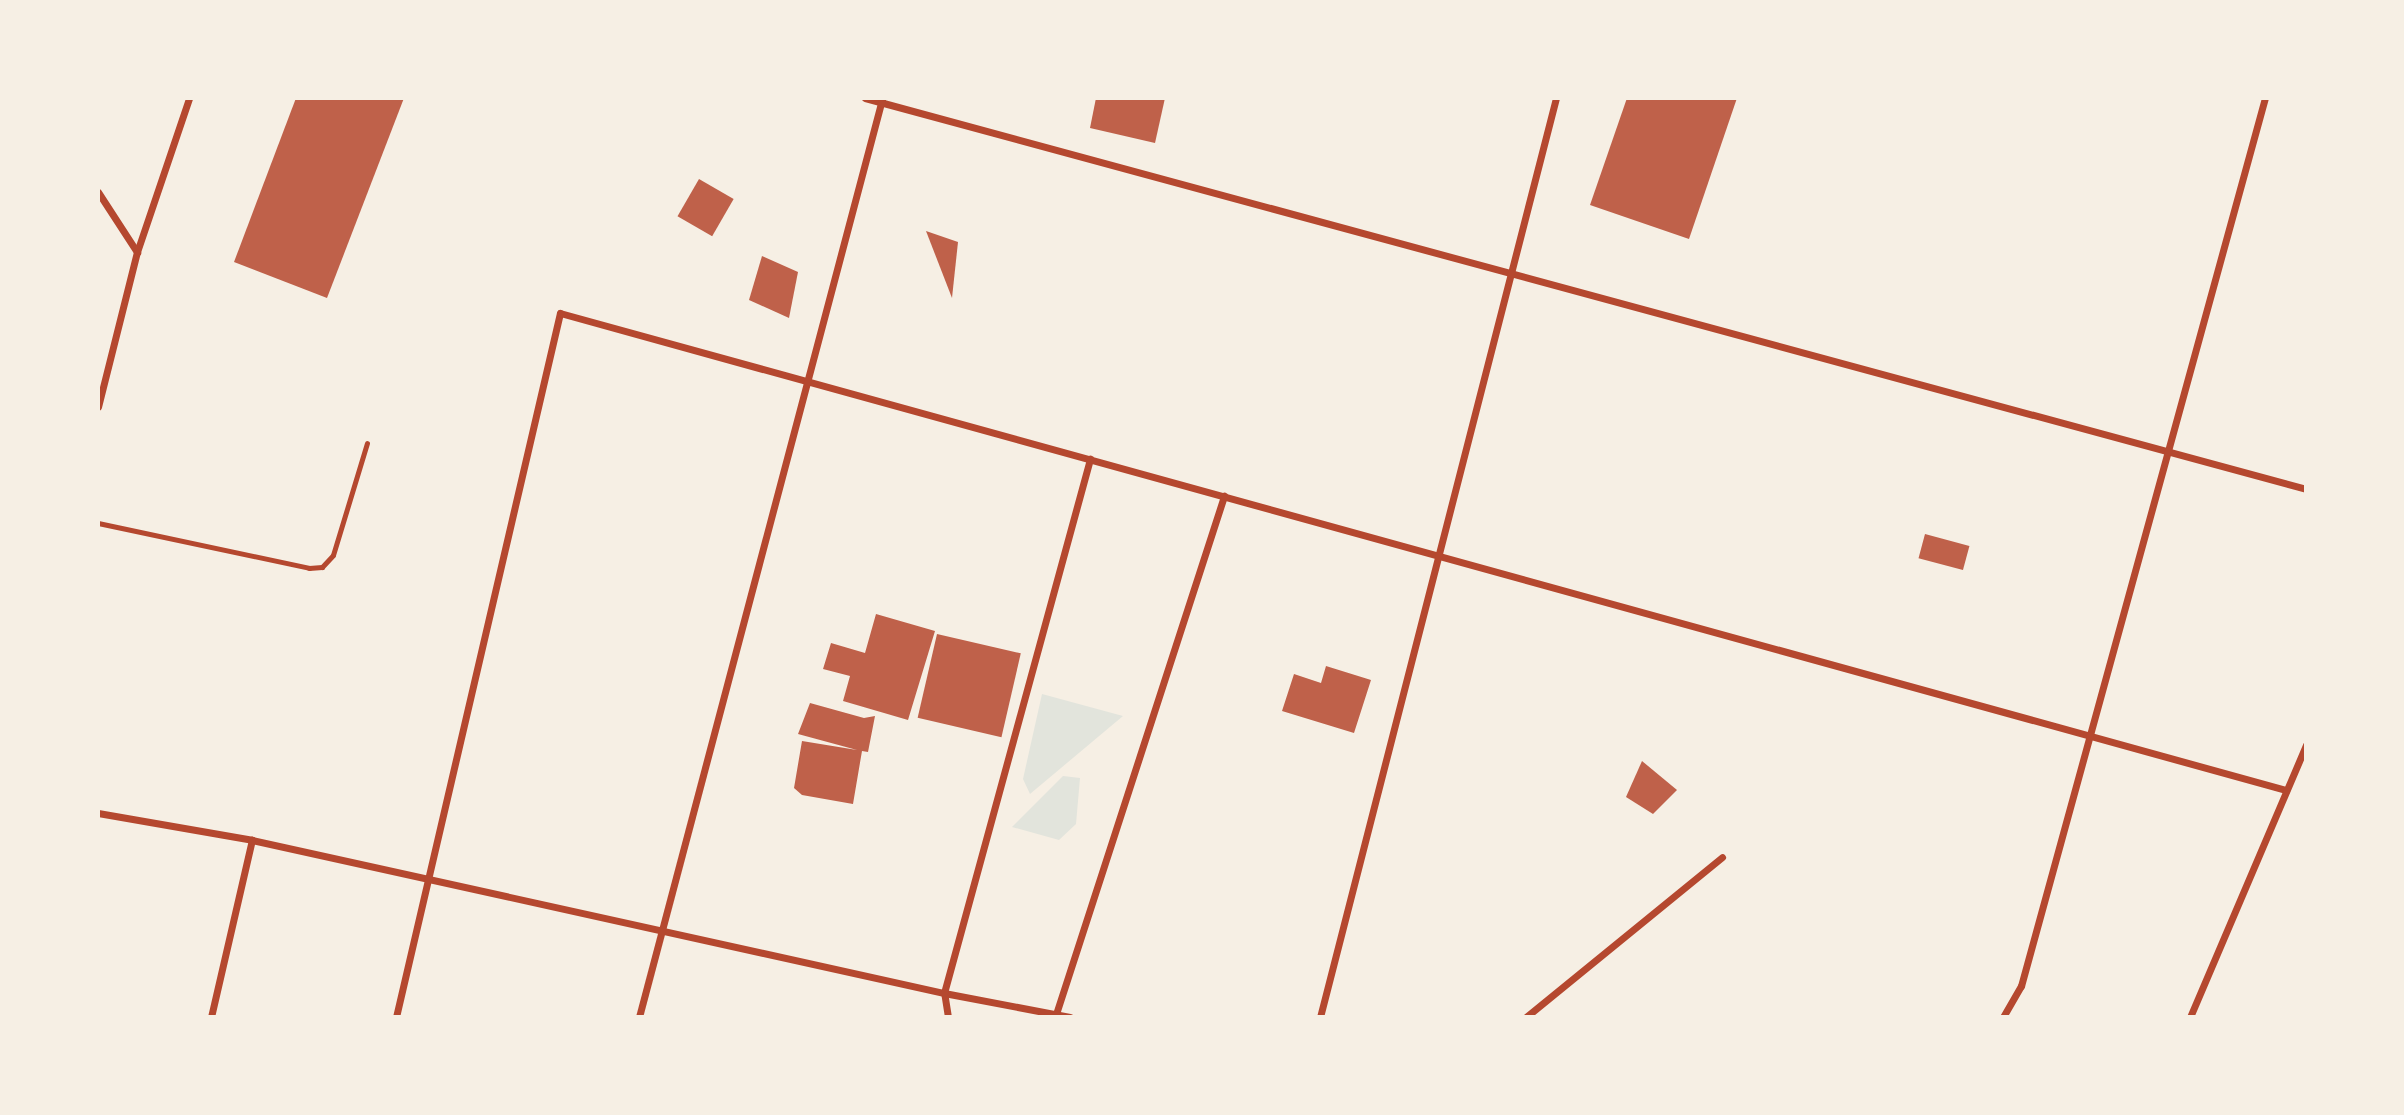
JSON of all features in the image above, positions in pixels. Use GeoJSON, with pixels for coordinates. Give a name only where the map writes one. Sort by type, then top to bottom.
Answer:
{"type":"FeatureCollection","features":[{"type":"Feature","properties":{"kind":"street"},"geometry":{"type":"LineString","coordinates":[[98,407],[137,252],[188,98]]}},
{"type":"Feature","properties":{"kind":"street"},"geometry":{"type":"LineString","coordinates":[[865,98],[882,100],[2306,489]]}},
{"type":"Feature","properties":{"kind":"street"},"geometry":{"type":"LineString","coordinates":[[1320,1017],[1441,557],[1508,272],[1556,98]]}},
{"type":"Feature","properties":{"kind":"street"},"geometry":{"type":"LineString","coordinates":[[2003,1017],[2021,986],[2087,735],[2169,452],[2265,98]]}},
{"type":"Feature","properties":{"kind":"street"},"geometry":{"type":"LineString","coordinates":[[639,1017],[664,932],[882,100]]}},
{"type":"Feature","properties":{"kind":"street"},"geometry":{"type":"LineString","coordinates":[[98,192],[137,252]]}},
{"type":"Feature","properties":{"kind":"street"},"geometry":{"type":"LineString","coordinates":[[396,1017],[431,880],[561,313],[2286,790]]}},
{"type":"Feature","properties":{"kind":"street"},"geometry":{"type":"LineString","coordinates":[[948,1017],[943,993],[1090,459]]}},
{"type":"Feature","properties":{"kind":"street"},"geometry":{"type":"LineString","coordinates":[[1056,1014],[1224,496]]}},
{"type":"Feature","properties":{"kind":"street"},"geometry":{"type":"LineString","coordinates":[[2190,1017],[2306,748]]}},
{"type":"Feature","properties":{"kind":"street"},"geometry":{"type":"LineString","coordinates":[[98,813],[251,840],[943,993],[1070,1017]]}},
{"type":"Feature","properties":{"kind":"street"},"geometry":{"type":"LineString","coordinates":[[211,1017],[251,840]]}},
{"type":"Feature","properties":{"kind":"street"},"geometry":{"type":"LineString","coordinates":[[1525,1017],[1722,857]]}},
{"type":"Feature","properties":{"kind":"lane"},"geometry":{"type":"LineString","coordinates":[[98,523],[309,568],[322,566],[333,555],[367,443]]}},
{"type":"Feature","properties":{"kind":"shaded area"},"geometry":{"type":"Polygon","coordinates":[[[1042,694],[1123,716],[1030,794],[1023,779],[1042,694]]]}},
{"type":"Feature","properties":{"kind":"shaded area"},"geometry":{"type":"Polygon","coordinates":[[[1063,776],[1080,778],[1076,824],[1059,840],[1012,827],[1063,776]]]}},
{"type":"Feature","properties":{"kind":"building"},"geometry":{"type":"Polygon","coordinates":[[[296,98],[404,98],[327,298],[234,262],[296,98]]]}},
{"type":"Feature","properties":{"kind":"building"},"geometry":{"type":"Polygon","coordinates":[[[1096,98],[1165,98],[1155,143],[1090,128],[1096,98]]]}},
{"type":"Feature","properties":{"kind":"building"},"geometry":{"type":"Polygon","coordinates":[[[1627,98],[1737,98],[1689,239],[1590,205],[1627,98]]]}},
{"type":"Feature","properties":{"kind":"building"},"geometry":{"type":"Polygon","coordinates":[[[699,179],[734,199],[712,236],[678,216],[699,179]]]}},
{"type":"Feature","properties":{"kind":"building"},"geometry":{"type":"Polygon","coordinates":[[[926,231],[958,242],[952,298],[926,231]]]}},
{"type":"Feature","properties":{"kind":"building"},"geometry":{"type":"Polygon","coordinates":[[[762,256],[798,272],[789,318],[749,300],[762,256]]]}},
{"type":"Feature","properties":{"kind":"building"},"geometry":{"type":"Polygon","coordinates":[[[1925,534],[1969,546],[1963,570],[1919,558],[1925,534]]]}},
{"type":"Feature","properties":{"kind":"building"},"geometry":{"type":"Polygon","coordinates":[[[876,614],[935,631],[908,720],[843,701],[850,676],[823,669],[831,643],[865,653],[876,614]]]}},
{"type":"Feature","properties":{"kind":"building"},"geometry":{"type":"Polygon","coordinates":[[[937,634],[1021,653],[1001,737],[918,718],[937,634]]]}},
{"type":"Feature","properties":{"kind":"building"},"geometry":{"type":"Polygon","coordinates":[[[1326,666],[1371,680],[1354,733],[1282,711],[1294,674],[1321,683],[1326,666]]]}},
{"type":"Feature","properties":{"kind":"building"},"geometry":{"type":"Polygon","coordinates":[[[810,703],[864,718],[875,716],[868,752],[862,751],[853,804],[802,795],[794,788],[802,741],[857,750],[798,734],[810,703]]]}},
{"type":"Feature","properties":{"kind":"building"},"geometry":{"type":"Polygon","coordinates":[[[1642,761],[1677,790],[1653,814],[1626,797],[1642,761]]]}}]}
